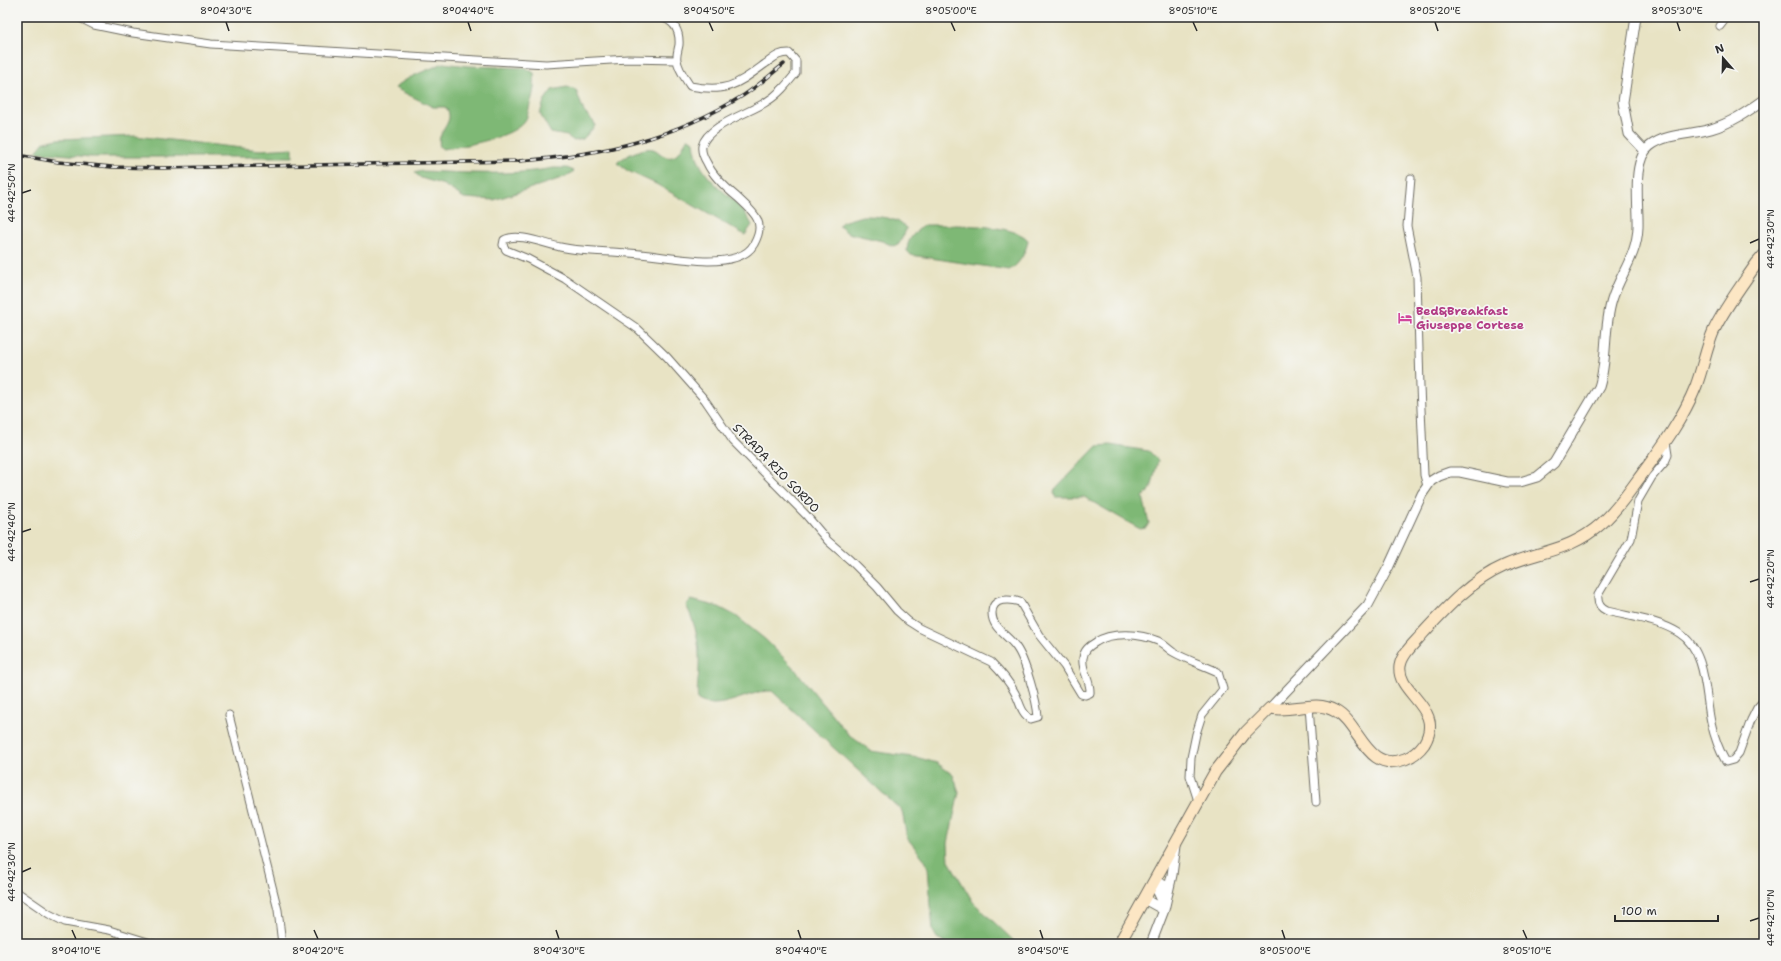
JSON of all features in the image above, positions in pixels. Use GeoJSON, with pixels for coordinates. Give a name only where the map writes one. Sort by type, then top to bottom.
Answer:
{"type":"FeatureCollection","features":[{"type":"Feature","properties":{"kind":"main road"},"geometry":{"type":"LineString","coordinates":[[1119,944],[1215,772],[1246,732],[1270,708],[1279,710],[1309,706],[1326,707],[1337,711],[1370,753],[1380,759],[1391,761],[1402,760],[1412,756],[1421,749],[1429,728],[1428,717],[1423,707],[1402,679],[1400,664],[1408,651],[1448,606],[1482,578],[1506,565],[1565,547],[1590,534],[1615,509],[1666,442],[1680,419],[1696,386],[1714,330],[1756,264],[1764,255]]}},
{"type":"Feature","properties":{"kind":"street"},"geometry":{"type":"LineString","coordinates":[[78,17],[94,25],[133,33],[211,44],[546,64],[628,59],[676,60],[679,34],[674,24],[665,18],[660,17]]}},
{"type":"Feature","properties":{"kind":"street"},"geometry":{"type":"LineString","coordinates":[[606,17],[642,17]]}},
{"type":"Feature","properties":{"kind":"street"},"geometry":{"type":"LineString","coordinates":[[1636,17],[1623,102],[1627,129],[1632,138],[1645,151]]}},
{"type":"Feature","properties":{"kind":"street"},"geometry":{"type":"LineString","coordinates":[[1720,26],[1726,17]]}},
{"type":"Feature","properties":{"kind":"street","name":"STRADA RIO SORDO"},"geometry":{"type":"LineString","coordinates":[[676,60],[690,86],[710,90],[720,89],[736,84],[780,53],[789,53],[796,62],[796,73],[775,95],[765,103],[724,123],[711,134],[702,146],[703,156],[708,166],[721,182],[756,215],[760,223],[760,232],[752,249],[745,254],[728,260],[692,260],[560,247],[531,240],[509,237],[504,240],[503,245],[506,250],[528,258],[565,278],[638,329],[651,340],[705,400],[732,441],[806,514],[828,541],[866,576],[897,611],[908,621],[920,628],[991,662],[1015,692],[1025,716],[1031,720],[1038,717],[1027,676],[1016,647],[996,628],[992,613],[994,606],[999,601],[1006,598],[1020,602],[1039,635],[1064,666],[1081,694],[1085,695],[1090,693],[1089,681],[1083,668],[1085,650],[1099,640],[1109,636],[1137,636],[1159,642],[1174,652],[1218,672],[1223,690],[1202,715],[1198,724],[1191,758],[1190,776],[1198,801]]}},
{"type":"Feature","properties":{"kind":"street"},"geometry":{"type":"LineString","coordinates":[[1270,708],[1368,605],[1382,580],[1427,486],[1431,481],[1450,472],[1460,472],[1495,480],[1520,482],[1537,477],[1554,463],[1601,381],[1605,365],[1606,334],[1612,300],[1633,254],[1636,241],[1638,175],[1640,162],[1645,151],[1657,141],[1669,137],[1709,130],[1722,126],[1739,117],[1764,100]]}},
{"type":"Feature","properties":{"kind":"street"},"geometry":{"type":"LineString","coordinates":[[1411,178],[1407,226],[1417,278],[1424,475],[1427,486]]}},
{"type":"Feature","properties":{"kind":"street"},"geometry":{"type":"LineString","coordinates":[[1666,442],[1668,455],[1665,462],[1652,477],[1638,501],[1631,539],[1598,595],[1598,603],[1603,610],[1664,626],[1679,633],[1688,640],[1700,662],[1706,684],[1714,735],[1726,762],[1733,760],[1739,753],[1751,720],[1757,708],[1764,700]]}},
{"type":"Feature","properties":{"kind":"street"},"geometry":{"type":"LineString","coordinates":[[1309,706],[1316,802]]}},
{"type":"Feature","properties":{"kind":"street"},"geometry":{"type":"LineString","coordinates":[[229,715],[278,910],[282,944]]}},
{"type":"Feature","properties":{"kind":"street"},"geometry":{"type":"LineString","coordinates":[[1151,944],[1164,910],[1176,843]]}},
{"type":"Feature","properties":{"kind":"street"},"geometry":{"type":"LineString","coordinates":[[1154,881],[1164,885],[1168,893]]}},
{"type":"Feature","properties":{"kind":"street"},"geometry":{"type":"LineString","coordinates":[[1154,881],[1164,910]]}},
{"type":"Feature","properties":{"kind":"street"},"geometry":{"type":"LineString","coordinates":[[17,892],[49,914],[65,922],[109,930],[154,944]]}},
{"type":"Feature","properties":{"kind":"street"},"geometry":{"type":"LineString","coordinates":[[1144,899],[1164,910]]}},
{"type":"Feature","properties":{"kind":"green space"},"geometry":{"type":"Polygon","coordinates":[[[443,63],[468,66],[526,68],[534,73],[533,92],[526,119],[520,126],[501,136],[463,146],[443,149],[440,147],[440,137],[449,118],[448,111],[445,107],[433,107],[395,88],[405,80],[443,63]]]}},
{"type":"Feature","properties":{"kind":"green space"},"geometry":{"type":"Polygon","coordinates":[[[567,87],[576,90],[584,112],[594,122],[595,126],[583,139],[574,141],[567,136],[551,133],[540,114],[544,101],[552,90],[567,87]]]}},
{"type":"Feature","properties":{"kind":"green space"},"geometry":{"type":"Polygon","coordinates":[[[135,136],[260,150],[293,148],[293,157],[91,157],[36,152],[44,142],[58,139],[135,136]]]}},
{"type":"Feature","properties":{"kind":"green space"},"geometry":{"type":"Polygon","coordinates":[[[688,138],[694,141],[697,156],[702,168],[709,178],[745,213],[752,225],[745,235],[656,184],[628,171],[617,163],[634,153],[649,148],[664,156],[672,157],[679,153],[688,138]]]}},
{"type":"Feature","properties":{"kind":"green space"},"geometry":{"type":"Polygon","coordinates":[[[554,168],[567,168],[574,171],[570,175],[494,200],[464,198],[444,185],[421,178],[415,173],[422,171],[505,173],[538,171],[554,168]]]}},
{"type":"Feature","properties":{"kind":"green space"},"geometry":{"type":"Polygon","coordinates":[[[862,216],[892,219],[903,224],[907,228],[899,244],[893,246],[882,241],[848,233],[839,226],[842,222],[862,216]]]}},
{"type":"Feature","properties":{"kind":"green space"},"geometry":{"type":"Polygon","coordinates":[[[924,225],[963,225],[1009,230],[1020,234],[1028,240],[1022,257],[1013,268],[1009,270],[911,255],[907,251],[908,243],[915,233],[924,225]]]}},
{"type":"Feature","properties":{"kind":"green space"},"geometry":{"type":"Polygon","coordinates":[[[1110,445],[1149,451],[1158,460],[1151,489],[1143,497],[1149,523],[1146,528],[1140,529],[1084,497],[1055,497],[1054,491],[1097,446],[1110,445]]]}},
{"type":"Feature","properties":{"kind":"green space"},"geometry":{"type":"Polygon","coordinates":[[[691,600],[719,607],[736,616],[766,640],[793,667],[848,734],[871,751],[919,758],[937,763],[953,775],[959,792],[948,843],[949,861],[973,902],[1017,944],[949,944],[937,938],[933,931],[928,868],[925,860],[907,838],[902,811],[772,691],[753,694],[725,703],[715,704],[698,700],[698,642],[695,627],[686,605],[691,600]]]}},
{"type":"Feature","properties":{"kind":"railway"},"geometry":{"type":"LineString","coordinates":[[17,155],[58,162],[112,167],[162,168],[519,161],[549,158],[608,149],[663,134],[690,123],[744,95],[784,64]]}},
{"type":"Feature","properties":{"kind":"place","name":"Bed&Breakfast Giuseppe Cortese"},"geometry":{"type":"Point","coordinates":[1405,318]}}]}
